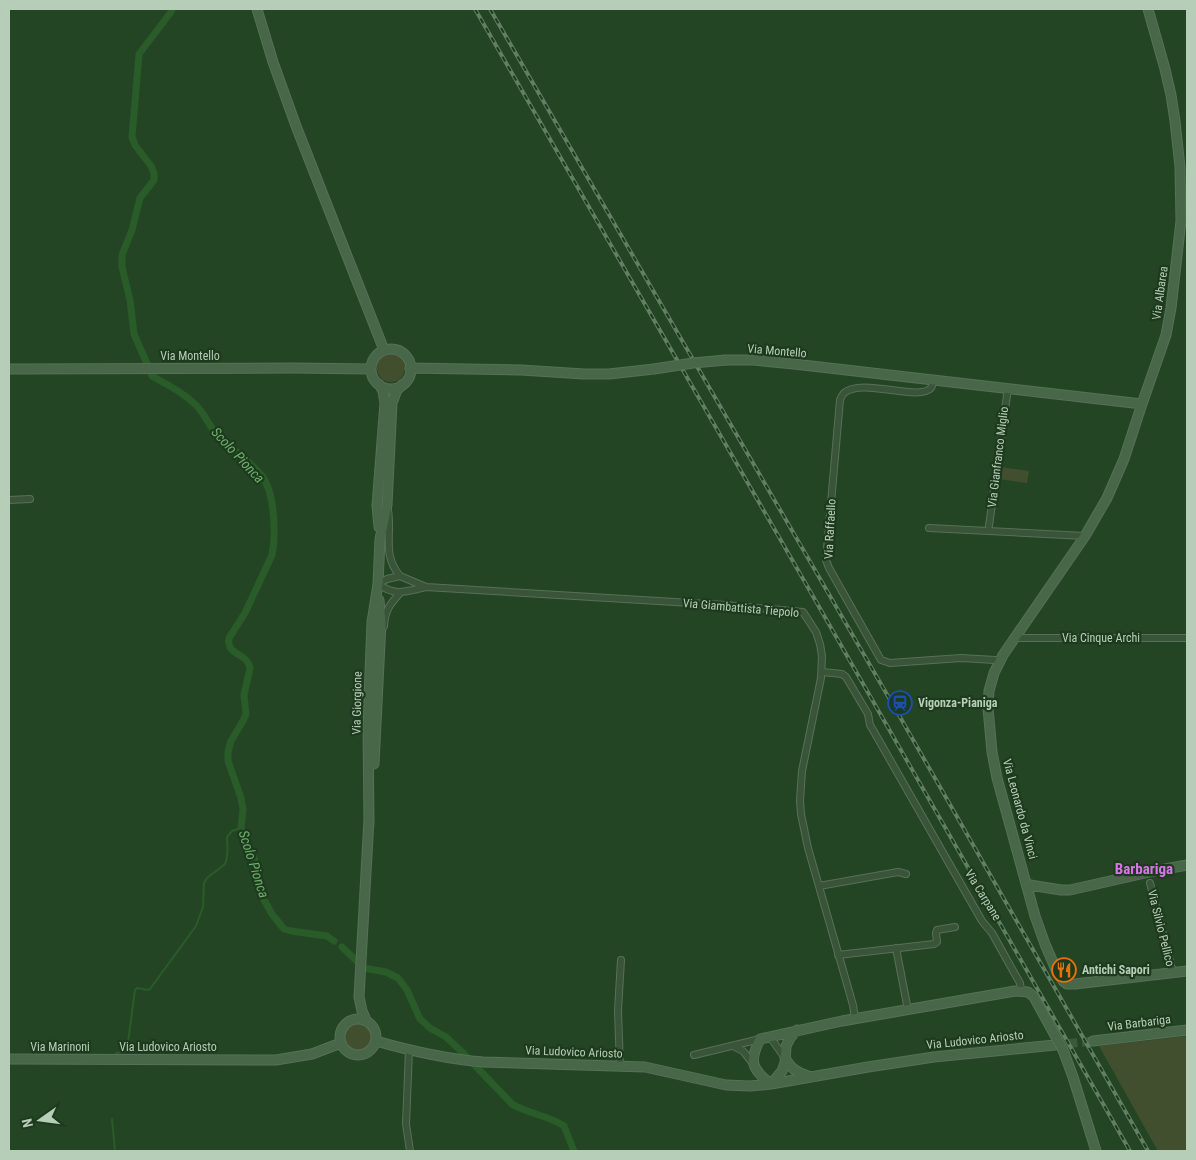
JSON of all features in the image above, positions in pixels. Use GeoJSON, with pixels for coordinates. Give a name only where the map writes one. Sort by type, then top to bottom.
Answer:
{"type":"FeatureCollection","features":[{"type":"Feature","properties":{"kind":"street"},"geometry":{"type":"LineString","coordinates":[[257,9],[273,62],[296,126],[384,350]]}},
{"type":"Feature","properties":{"kind":"street","name":"Via Albarea"},"geometry":{"type":"LineString","coordinates":[[1067,563],[1086,536],[1115,482],[1166,335],[1171,308],[1181,221],[1180,167],[1175,121],[1165,69],[1148,9]]}},
{"type":"Feature","properties":{"kind":"street"},"geometry":{"type":"LineString","coordinates":[[1177,263],[1187,265]]}},
{"type":"Feature","properties":{"kind":"street"},"geometry":{"type":"LineString","coordinates":[[392,349],[400,351],[406,357],[410,368],[409,375],[403,384],[393,388],[379,384],[372,376],[371,369],[374,358],[384,350],[392,349]]}},
{"type":"Feature","properties":{"kind":"street","name":"Via Montello"},"geometry":{"type":"LineString","coordinates":[[410,368],[609,374],[726,360],[780,362],[1142,404]]}},
{"type":"Feature","properties":{"kind":"street","name":"Via Montello"},"geometry":{"type":"LineString","coordinates":[[9,369],[371,369]]}},
{"type":"Feature","properties":{"kind":"street","name":"Via Raffaello"},"geometry":{"type":"LineString","coordinates":[[934,380],[931,388],[921,392],[857,388],[844,393],[840,400],[826,560],[881,660],[890,663],[961,658],[1000,661]]}},
{"type":"Feature","properties":{"kind":"street","name":"Via Giorgione"},"geometry":{"type":"LineString","coordinates":[[379,384],[383,391],[385,403],[377,506],[380,539]]}},
{"type":"Feature","properties":{"kind":"street","name":"Via Giorgione"},"geometry":{"type":"LineString","coordinates":[[369,824],[368,733],[372,622],[378,584],[380,539],[386,505],[392,404],[403,384]]}},
{"type":"Feature","properties":{"kind":"street","name":"Via Gianfranco Miglio"},"geometry":{"type":"LineString","coordinates":[[989,526],[1008,388]]}},
{"type":"Feature","properties":{"kind":"street"},"geometry":{"type":"LineString","coordinates":[[9,500],[30,499]]}},
{"type":"Feature","properties":{"kind":"street"},"geometry":{"type":"LineString","coordinates":[[378,584],[387,579],[400,576],[394,569],[389,556],[389,520],[386,505]]}},
{"type":"Feature","properties":{"kind":"street"},"geometry":{"type":"LineString","coordinates":[[929,528],[1086,536]]}},
{"type":"Feature","properties":{"kind":"street","name":"Via Leonardo da Vinci"},"geometry":{"type":"LineString","coordinates":[[1067,563],[1015,638],[994,673],[989,691],[988,708],[997,778],[1045,944],[1063,981],[1067,984],[1173,972]]}},
{"type":"Feature","properties":{"kind":"street","name":"Via Giambattista Tiepolo"},"geometry":{"type":"LineString","coordinates":[[400,576],[426,587]]}},
{"type":"Feature","properties":{"kind":"street"},"geometry":{"type":"LineString","coordinates":[[378,584],[392,592],[401,592]]}},
{"type":"Feature","properties":{"kind":"street","name":"Via Giorgione"},"geometry":{"type":"LineString","coordinates":[[366,1020],[359,997],[381,623],[378,584]]}},
{"type":"Feature","properties":{"kind":"street","name":"Via Giambattista Tiepolo"},"geometry":{"type":"LineString","coordinates":[[401,592],[426,587],[725,605],[803,612],[816,632],[820,644],[822,672],[802,771],[800,801],[804,829],[855,1018]]}},
{"type":"Feature","properties":{"kind":"street","name":"Via Giorgione"},"geometry":{"type":"LineString","coordinates":[[375,735],[380,711],[384,623],[386,612],[401,592]]}},
{"type":"Feature","properties":{"kind":"street","name":"Via Cinque Archi"},"geometry":{"type":"LineString","coordinates":[[1015,638],[1187,638]]}},
{"type":"Feature","properties":{"kind":"street","name":"Via Carpane"},"geometry":{"type":"LineString","coordinates":[[822,672],[842,674],[846,677],[868,714],[870,725],[982,921],[992,933],[1020,983],[1021,991],[1028,992],[1034,997],[1074,1080],[1096,1151]]}},
{"type":"Feature","properties":{"kind":"street"},"geometry":{"type":"LineString","coordinates":[[1027,885],[1070,890],[1154,870],[1187,865]]}},
{"type":"Feature","properties":{"kind":"street"},"geometry":{"type":"LineString","coordinates":[[819,886],[898,872],[906,874]]}},
{"type":"Feature","properties":{"kind":"street","name":"Via Silvio Pellico"},"geometry":{"type":"LineString","coordinates":[[1150,883],[1173,972]]}},
{"type":"Feature","properties":{"kind":"street"},"geometry":{"type":"LineString","coordinates":[[838,955],[934,944],[937,942],[937,930],[955,927]]}},
{"type":"Feature","properties":{"kind":"street"},"geometry":{"type":"LineString","coordinates":[[896,948],[908,1010]]}},
{"type":"Feature","properties":{"kind":"street"},"geometry":{"type":"LineString","coordinates":[[620,960],[618,1010],[620,1066]]}},
{"type":"Feature","properties":{"kind":"street"},"geometry":{"type":"LineString","coordinates":[[1173,972],[1187,971]]}},
{"type":"Feature","properties":{"kind":"street"},"geometry":{"type":"LineString","coordinates":[[694,1055],[855,1018],[1021,991]]}},
{"type":"Feature","properties":{"kind":"street","name":"Via Giorgione"},"geometry":{"type":"LineString","coordinates":[[348,1022],[359,997]]}},
{"type":"Feature","properties":{"kind":"street"},"geometry":{"type":"LineString","coordinates":[[354,1019],[366,1020],[375,1029],[376,1041],[374,1047],[365,1054],[359,1055],[348,1052],[341,1043],[341,1031],[348,1022],[354,1019]]}},
{"type":"Feature","properties":{"kind":"street"},"geometry":{"type":"LineString","coordinates":[[733,1046],[743,1052],[770,1084],[782,1071],[785,1063],[786,1046],[797,1030]]}},
{"type":"Feature","properties":{"kind":"street","name":"Via Barbariga"},"geometry":{"type":"LineString","coordinates":[[1093,1041],[1187,1030]]}},
{"type":"Feature","properties":{"kind":"street"},"geometry":{"type":"LineString","coordinates":[[770,1037],[790,1067],[810,1077]]}},
{"type":"Feature","properties":{"kind":"street"},"geometry":{"type":"LineString","coordinates":[[742,1086],[754,1076],[753,1056],[760,1039]]}},
{"type":"Feature","properties":{"kind":"street","name":"Via Ludovico Ariosto"},"geometry":{"type":"LineString","coordinates":[[376,1041],[409,1050],[465,1060],[645,1067],[726,1085],[742,1086],[770,1084],[934,1057],[1058,1044]]}},
{"type":"Feature","properties":{"kind":"street","name":"Via Ludovico Ariosto"},"geometry":{"type":"LineString","coordinates":[[112,1059],[276,1060],[312,1054],[341,1043]]}},
{"type":"Feature","properties":{"kind":"street"},"geometry":{"type":"LineString","coordinates":[[409,1050],[406,1124],[410,1151]]}},
{"type":"Feature","properties":{"kind":"street","name":"Via Marinoni"},"geometry":{"type":"LineString","coordinates":[[9,1059],[112,1059]]}},
{"type":"Feature","properties":{"kind":"green space"},"geometry":{"type":"Polygon","coordinates":[[[391,354],[401,358],[405,368],[401,378],[391,382],[381,378],[377,368],[381,358],[391,354]]]}},
{"type":"Feature","properties":{"kind":"green space"},"geometry":{"type":"Polygon","coordinates":[[[1001,467],[1029,471],[1027,483],[999,479],[1001,467]]]}},
{"type":"Feature","properties":{"kind":"green space"},"geometry":{"type":"Polygon","coordinates":[[[358,1023],[368,1027],[372,1037],[368,1047],[358,1051],[348,1047],[344,1037],[348,1027],[358,1023]]]}},
{"type":"Feature","properties":{"kind":"green space"},"geometry":{"type":"Polygon","coordinates":[[[1187,1036],[1187,1151],[1158,1151],[1099,1046],[1187,1036]]]}},
{"type":"Feature","properties":{"kind":"waterway","name":"Scolo Pionca"},"geometry":{"type":"LineString","coordinates":[[172,9],[139,54],[132,137],[135,145],[151,166],[154,180],[140,198],[132,230],[122,255],[122,267],[130,300],[134,334],[152,376],[192,401],[217,434],[262,476],[270,493],[274,526],[272,555],[245,613],[229,638],[231,648],[245,659],[250,668],[244,695],[246,714],[231,741],[228,761],[241,798],[243,810],[241,828],[255,861],[258,889],[272,914],[284,929],[327,936],[334,941]]}},
{"type":"Feature","properties":{"kind":"waterway"},"geometry":{"type":"LineString","coordinates":[[113,1057],[116,1053],[127,1050],[135,990],[137,988],[150,989],[196,926],[203,907],[204,883],[207,878],[225,864],[227,837],[232,831],[241,828]]}},
{"type":"Feature","properties":{"kind":"waterway","name":"Scolo Pionca"},"geometry":{"type":"LineString","coordinates":[[342,947],[364,968],[386,972],[398,978],[407,990],[420,1019],[430,1028],[446,1037],[512,1104],[564,1126],[574,1151]]}},
{"type":"Feature","properties":{"kind":"waterway"},"geometry":{"type":"LineString","coordinates":[[112,1119],[115,1151]]}},
{"type":"Feature","properties":{"kind":"tunnel"},"geometry":{"type":"LineString","coordinates":[[1055,1045],[1093,1041]]}},
{"type":"Feature","properties":{"kind":"railway"},"geometry":{"type":"LineString","coordinates":[[475,9],[1130,1151]]}},
{"type":"Feature","properties":{"kind":"railway"},"geometry":{"type":"LineString","coordinates":[[490,9],[896,710],[1148,1151]]}},
{"type":"Feature","properties":{"kind":"place","name":"Vigonza-Pianiga"},"geometry":{"type":"Point","coordinates":[900,703]}},
{"type":"Feature","properties":{"kind":"place","name":"Antichi Sapori"},"geometry":{"type":"Point","coordinates":[1064,970]}},
{"type":"Feature","properties":{"kind":"district","name":"Barbariga"},"geometry":{"type":"Point","coordinates":[1144,869]}}]}
